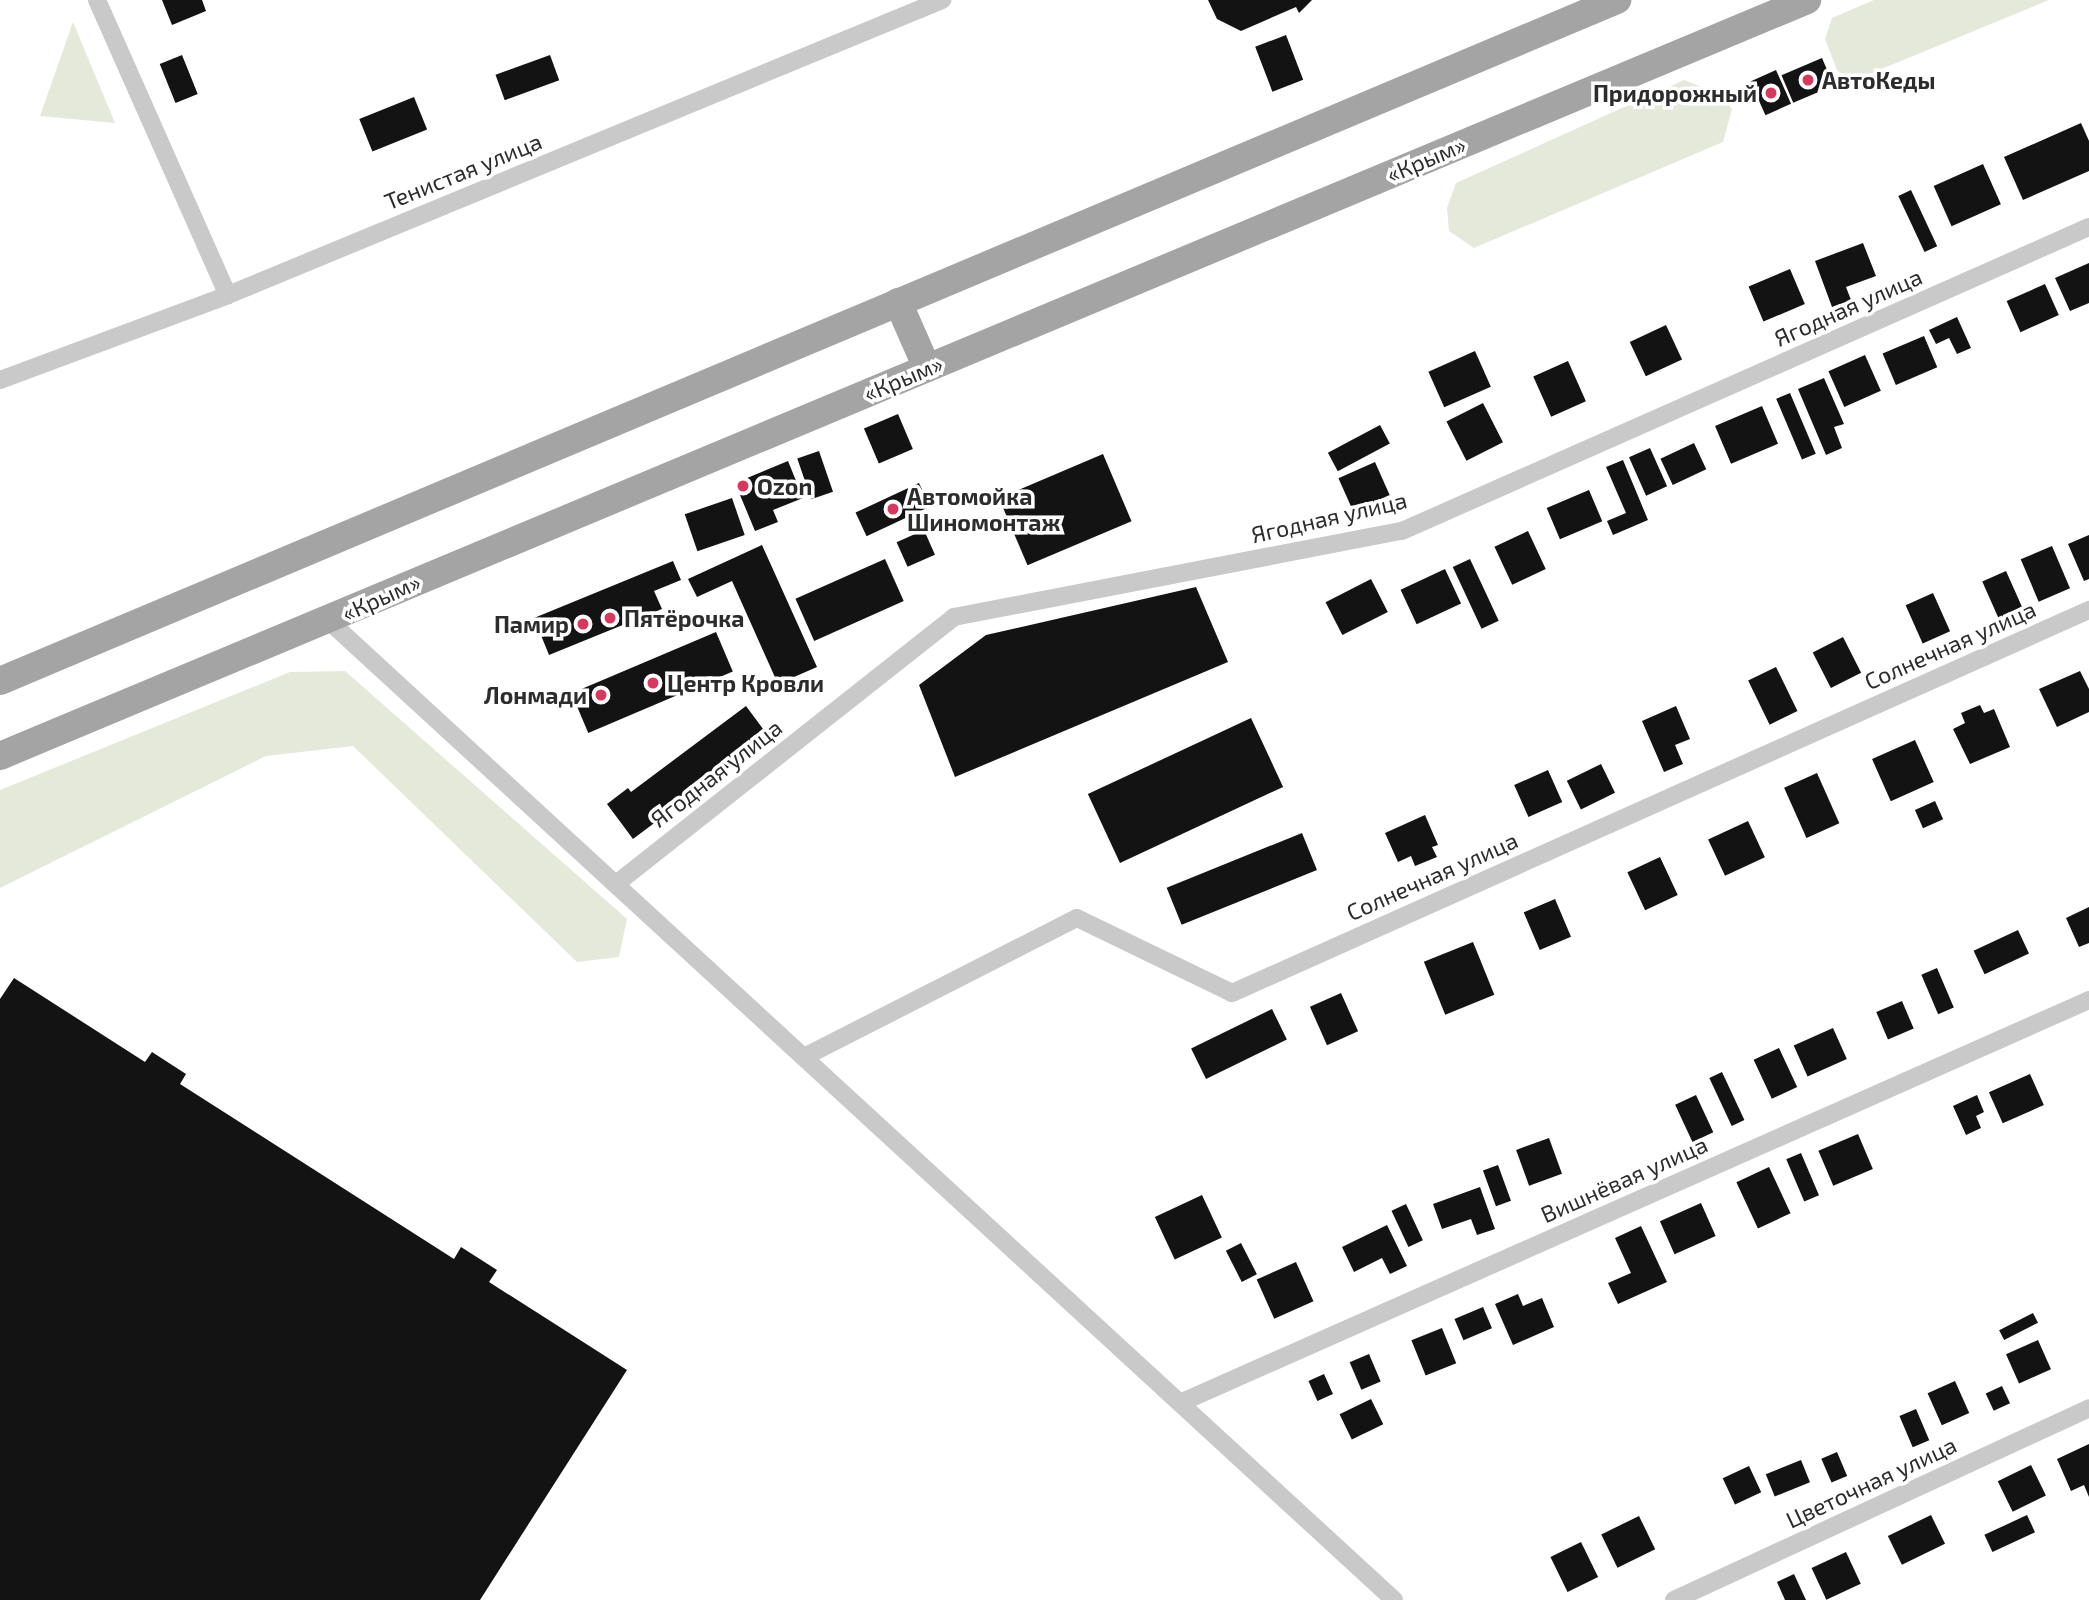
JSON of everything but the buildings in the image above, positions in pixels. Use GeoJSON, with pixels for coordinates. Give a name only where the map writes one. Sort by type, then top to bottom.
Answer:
{"type":"FeatureCollection","features":[{"type":"Feature","properties":{"kind":"main road"},"geometry":{"type":"LineString","coordinates":[[0,681],[1617,0]]}},
{"type":"Feature","properties":{"kind":"main road","name":"«Крым»"},"geometry":{"type":"LineString","coordinates":[[0,756],[1807,0]]}},
{"type":"Feature","properties":{"kind":"main road"},"geometry":{"type":"LineString","coordinates":[[898,302],[927,368]]}},
{"type":"Feature","properties":{"kind":"street"},"geometry":{"type":"LineString","coordinates":[[97,0],[228,295]]}},
{"type":"Feature","properties":{"kind":"street","name":"Тенистая улица"},"geometry":{"type":"LineString","coordinates":[[0,380],[228,295],[942,0]]}},
{"type":"Feature","properties":{"kind":"street","name":"Ягодная улица"},"geometry":{"type":"LineString","coordinates":[[616,884],[954,617],[1402,531],[2089,227]]}},
{"type":"Feature","properties":{"kind":"street","name":"Солнечная улица"},"geometry":{"type":"LineString","coordinates":[[804,1057],[1077,918],[1232,993],[2089,610]]}},
{"type":"Feature","properties":{"kind":"street"},"geometry":{"type":"LineString","coordinates":[[328,620],[1394,1600]]}},
{"type":"Feature","properties":{"kind":"street","name":"Вишнёвая улица"},"geometry":{"type":"LineString","coordinates":[[1180,1403],[2089,1000]]}},
{"type":"Feature","properties":{"kind":"street","name":"Цветочная улица"},"geometry":{"type":"LineString","coordinates":[[1674,1600],[2089,1408]]}},
{"type":"Feature","properties":{"kind":"shaded area"},"geometry":{"type":"Polygon","coordinates":[[[1874,0],[2049,0],[1850,82],[1837,70],[1825,39],[1832,18],[1874,0]]]}},
{"type":"Feature","properties":{"kind":"shaded area"},"geometry":{"type":"Polygon","coordinates":[[[73,22],[115,123],[40,116],[73,22]]]}},
{"type":"Feature","properties":{"kind":"shaded area"},"geometry":{"type":"Polygon","coordinates":[[[1684,80],[1720,94],[1732,109],[1723,142],[1474,248],[1449,231],[1447,208],[1456,183],[1684,80]]]}},
{"type":"Feature","properties":{"kind":"shaded area"},"geometry":{"type":"Polygon","coordinates":[[[345,671],[627,919],[619,957],[577,962],[353,746],[266,756],[0,888],[0,790],[290,672],[345,671]]]}},
{"type":"Feature","properties":{"kind":"place","name":"АвтоКеды"},"geometry":{"type":"Point","coordinates":[1808,80]}},
{"type":"Feature","properties":{"kind":"place","name":"Придорожный"},"geometry":{"type":"Point","coordinates":[1771,93]}},
{"type":"Feature","properties":{"kind":"place","name":"Ozon"},"geometry":{"type":"Point","coordinates":[743,486]}},
{"type":"Feature","properties":{"kind":"place","name":"Автомойка Шиномонтаж"},"geometry":{"type":"Point","coordinates":[893,509]}},
{"type":"Feature","properties":{"kind":"place","name":"Пятёрочка"},"geometry":{"type":"Point","coordinates":[610,618]}},
{"type":"Feature","properties":{"kind":"place","name":"Памир"},"geometry":{"type":"Point","coordinates":[583,624]}},
{"type":"Feature","properties":{"kind":"place","name":"Центр Кровли"},"geometry":{"type":"Point","coordinates":[653,683]}},
{"type":"Feature","properties":{"kind":"place","name":"Лонмади"},"geometry":{"type":"Point","coordinates":[601,695]}}]}
